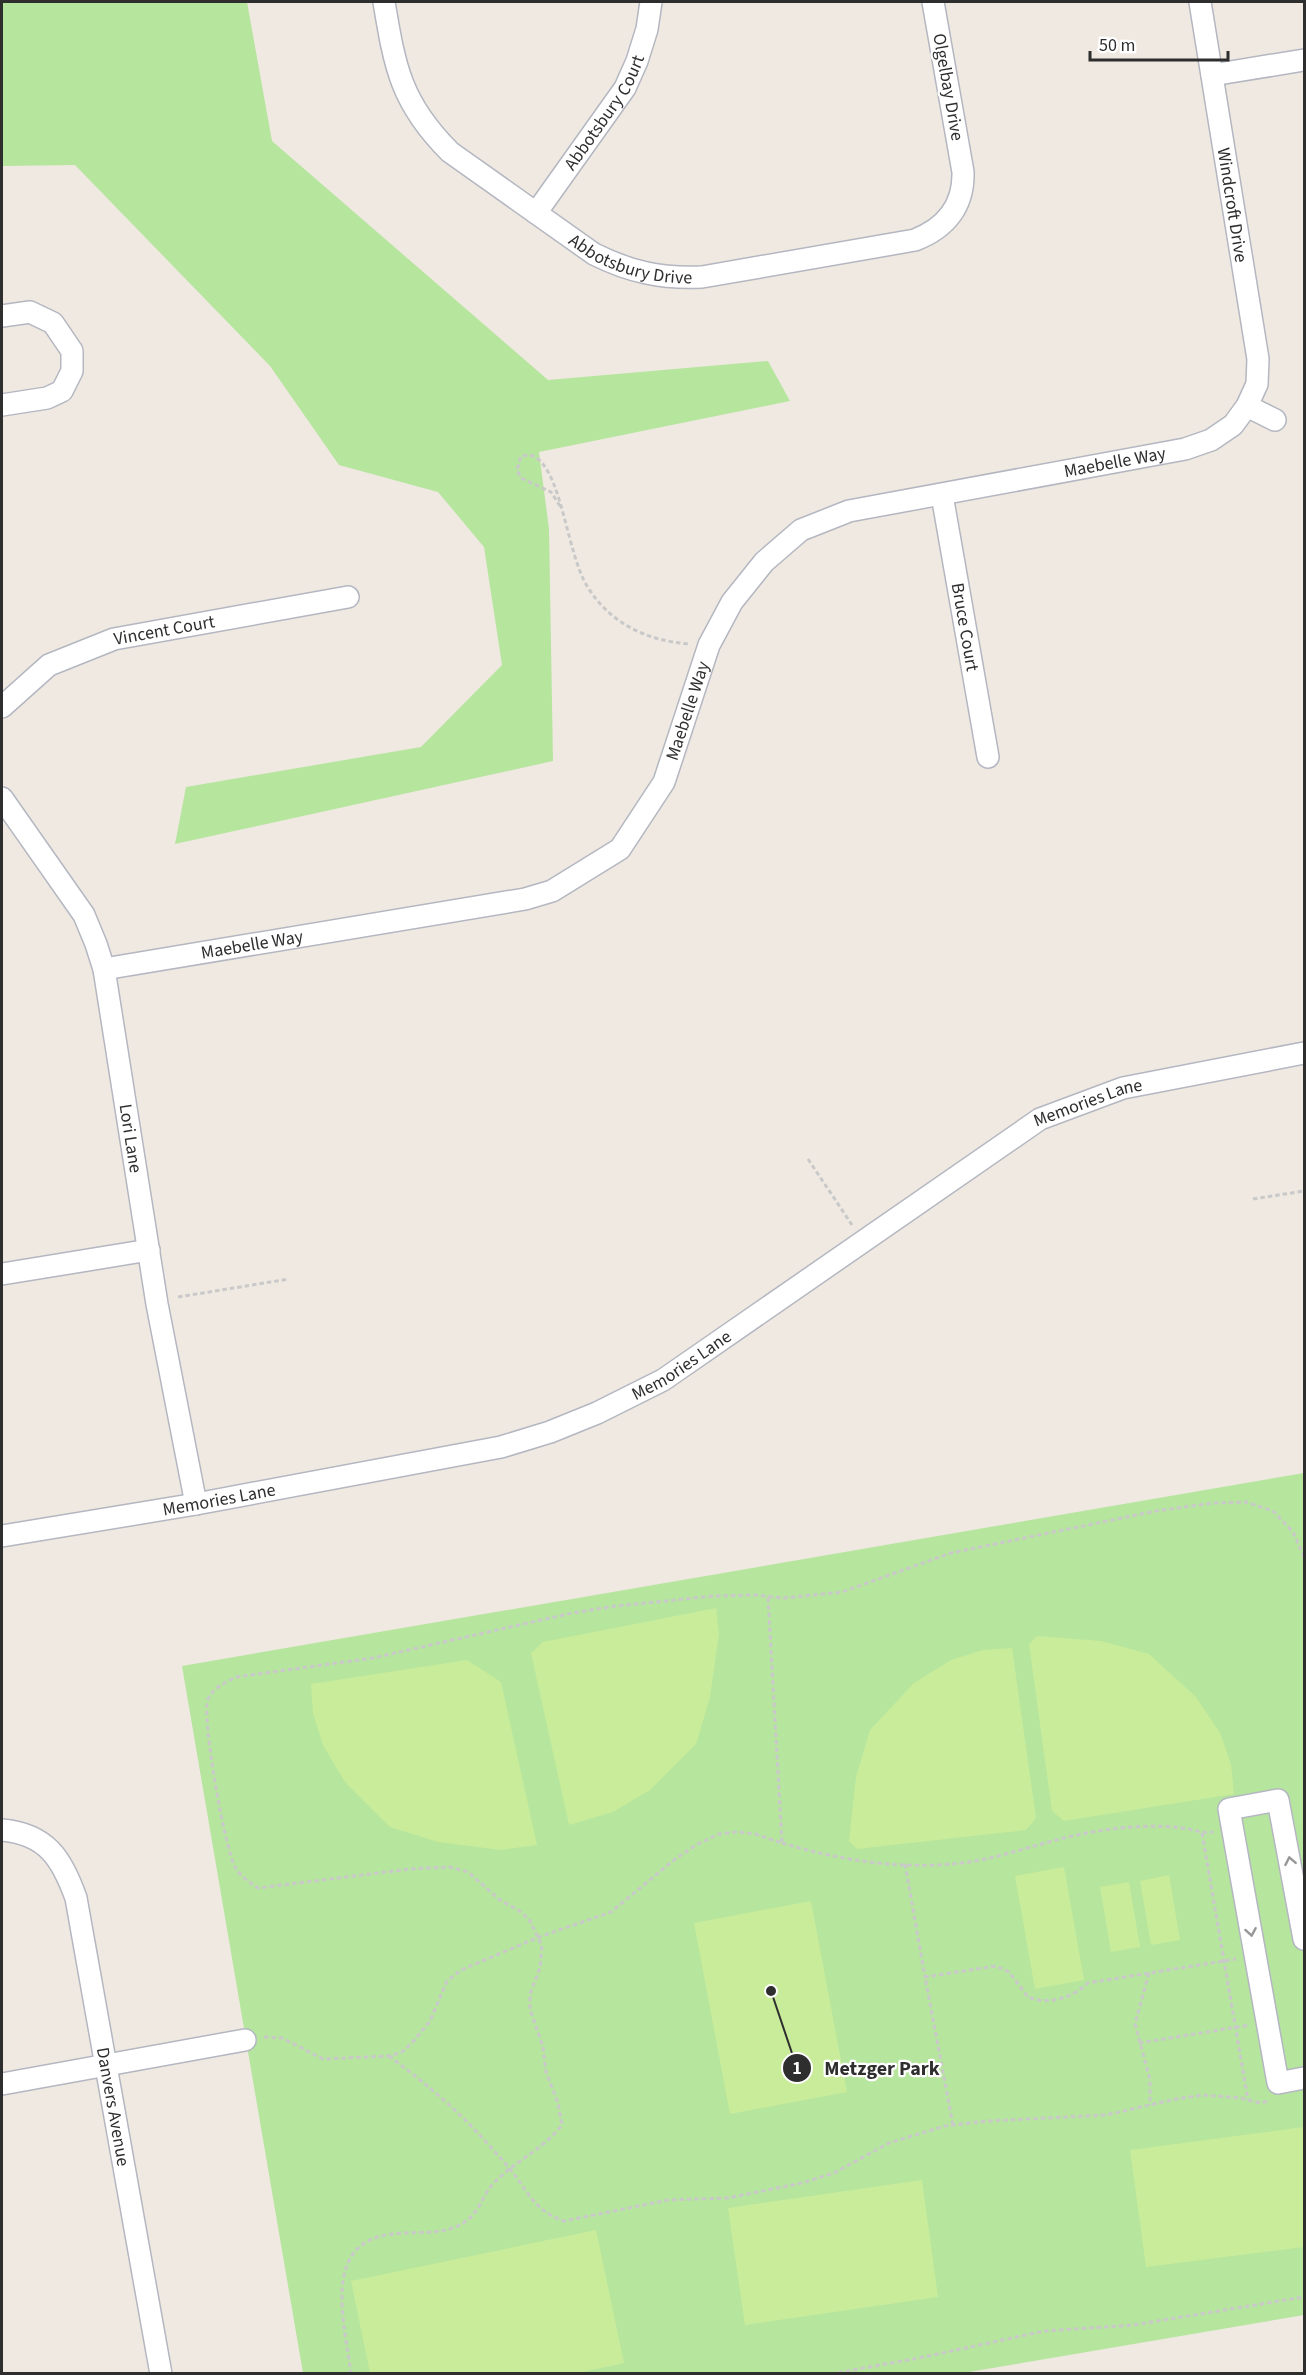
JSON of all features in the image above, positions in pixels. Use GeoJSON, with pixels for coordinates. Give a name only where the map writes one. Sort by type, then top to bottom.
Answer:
{"type":"FeatureCollection","features":[{"type":"Feature","properties":{"kind":"street","name":"Abbotsbury Drive"},"geometry":{"type":"LineString","coordinates":[[384,2],[401,84],[429,132],[450,152],[594,254],[618,266],[646,275],[675,278],[702,277],[915,240],[932,233],[945,223],[954,211],[961,196],[963,171]]}},
{"type":"Feature","properties":{"kind":"street","name":"Abbotsbury Court"},"geometry":{"type":"LineString","coordinates":[[536,213],[625,88],[644,40],[651,2]]}},
{"type":"Feature","properties":{"kind":"street","name":"Olgelbay Drive"},"geometry":{"type":"LineString","coordinates":[[933,2],[963,171]]}},
{"type":"Feature","properties":{"kind":"street","name":"Windcroft Drive"},"geometry":{"type":"LineString","coordinates":[[1200,2],[1258,359],[1257,384],[1247,406]]}},
{"type":"Feature","properties":{"kind":"street"},"geometry":{"type":"LineString","coordinates":[[1212,75],[1305,60]]}},
{"type":"Feature","properties":{"kind":"street"},"geometry":{"type":"LineString","coordinates":[[2,316],[30,312],[53,323],[72,351],[72,371],[62,391],[47,398],[2,405]]}},
{"type":"Feature","properties":{"kind":"street"},"geometry":{"type":"LineString","coordinates":[[1247,406],[1275,420]]}},
{"type":"Feature","properties":{"kind":"street","name":"Maebelle Way"},"geometry":{"type":"LineString","coordinates":[[104,969],[525,899],[552,891],[620,849],[664,782],[709,645],[732,602],[764,562],[801,530],[849,511],[1185,449],[1211,441],[1233,425],[1247,406]]}},
{"type":"Feature","properties":{"kind":"street","name":"Bruce Court"},"geometry":{"type":"LineString","coordinates":[[942,495],[988,757]]}},
{"type":"Feature","properties":{"kind":"street","name":"Vincent Court"},"geometry":{"type":"LineString","coordinates":[[2,707],[49,665],[114,639],[348,597]]}},
{"type":"Feature","properties":{"kind":"street","name":"Lori Lane"},"geometry":{"type":"LineString","coordinates":[[2,798],[84,915],[104,969],[157,1304],[196,1504]]}},
{"type":"Feature","properties":{"kind":"street","name":"Memories Lane"},"geometry":{"type":"LineString","coordinates":[[2,1536],[196,1504],[501,1447],[550,1432],[597,1413],[663,1380],[1040,1119],[1123,1088],[1305,1053]]}},
{"type":"Feature","properties":{"kind":"street"},"geometry":{"type":"LineString","coordinates":[[2,1274],[149,1250]]}},
{"type":"Feature","properties":{"kind":"street"},"geometry":{"type":"LineString","coordinates":[[1305,1939],[1278,1800],[1229,1809],[1278,2083],[1305,2078]]}},
{"type":"Feature","properties":{"kind":"street","name":"Danvers Avenue"},"geometry":{"type":"LineString","coordinates":[[2,1830],[18,1832],[48,1847],[66,1870],[76,1898],[161,2373]]}},
{"type":"Feature","properties":{"kind":"street"},"geometry":{"type":"LineString","coordinates":[[2,2084],[245,2040]]}},
{"type":"Feature","properties":{"kind":"path"},"geometry":{"type":"LineString","coordinates":[[560,506],[551,492],[521,478],[517,470],[517,463],[521,456],[530,454],[540,460],[553,479],[574,558],[586,586],[602,606],[624,624],[643,635],[665,642],[695,645]]}},
{"type":"Feature","properties":{"kind":"path"},"geometry":{"type":"LineString","coordinates":[[808,1159],[849,1221]]}},
{"type":"Feature","properties":{"kind":"path"},"geometry":{"type":"LineString","coordinates":[[1253,1199],[1305,1191]]}},
{"type":"Feature","properties":{"kind":"path"},"geometry":{"type":"LineString","coordinates":[[178,1298],[289,1279]]}},
{"type":"Feature","properties":{"kind":"path"},"geometry":{"type":"LineString","coordinates":[[351,2373],[342,2304],[342,2280],[347,2261],[363,2243],[390,2234],[455,2228],[474,2217],[493,2184],[551,2139],[562,2125],[558,2103],[546,2072],[543,2047],[530,2009],[530,1994],[540,1968],[542,1946],[529,1920],[518,1910],[500,1900],[468,1872],[450,1868],[410,1869],[258,1888],[246,1880],[234,1866],[212,1762],[207,1700],[218,1686],[236,1677],[373,1658],[572,1613],[616,1606],[714,1596],[810,1597],[842,1592],[951,1552],[1156,1511],[1213,1503],[1246,1502],[1273,1511],[1293,1532],[1305,1557]]}},
{"type":"Feature","properties":{"kind":"path"},"geometry":{"type":"LineString","coordinates":[[768,1597],[782,1843]]}},
{"type":"Feature","properties":{"kind":"path"},"geometry":{"type":"LineString","coordinates":[[245,2040],[267,2036],[282,2038],[323,2059],[389,2056],[402,2052],[430,2022],[447,1981],[460,1970],[539,1937],[611,1912],[674,1860],[696,1845],[719,1834],[737,1832],[755,1834],[816,1854],[936,1867],[993,1857],[1065,1836],[1106,1829],[1184,1828],[1202,1833],[1232,1829]]}},
{"type":"Feature","properties":{"kind":"path"},"geometry":{"type":"LineString","coordinates":[[1202,1833],[1248,2100]]}},
{"type":"Feature","properties":{"kind":"path"},"geometry":{"type":"LineString","coordinates":[[905,1864],[953,2125]]}},
{"type":"Feature","properties":{"kind":"path"},"geometry":{"type":"LineString","coordinates":[[926,1977],[996,1966],[1010,1972],[1028,1998],[1046,2001],[1078,1992],[1088,1983],[1255,1956]]}},
{"type":"Feature","properties":{"kind":"path"},"geometry":{"type":"LineString","coordinates":[[1149,1973],[1135,2024],[1150,2080],[1150,2105]]}},
{"type":"Feature","properties":{"kind":"path"},"geometry":{"type":"LineString","coordinates":[[1139,2043],[1267,2022]]}},
{"type":"Feature","properties":{"kind":"path"},"geometry":{"type":"LineString","coordinates":[[389,2056],[425,2083],[474,2130],[510,2169],[532,2201],[553,2218],[564,2221],[668,2200],[728,2198],[802,2183],[834,2173],[889,2143],[911,2134],[953,2125],[1106,2115],[1203,2095],[1260,2103],[1278,2100]]}},
{"type":"Feature","properties":{"kind":"path"},"geometry":{"type":"LineString","coordinates":[[831,2373],[924,2357],[1044,2331],[1133,2325],[1305,2297]]}},
{"type":"Feature","properties":{"kind":"green space"},"geometry":{"type":"Polygon","coordinates":[[[2,2],[247,2],[272,141],[548,380],[768,361],[790,401],[539,452],[549,529],[553,761],[175,844],[186,787],[421,747],[502,665],[484,547],[438,492],[339,465],[270,366],[75,165],[2,166],[2,2]]]}},
{"type":"Feature","properties":{"kind":"green space"},"geometry":{"type":"Polygon","coordinates":[[[1304,1473],[1304,2315],[963,2373],[303,2373],[182,1666],[1304,1473]]]}},
{"type":"Feature","properties":{"kind":"green space"},"geometry":{"type":"Polygon","coordinates":[[[716,1608],[719,1634],[710,1697],[696,1744],[650,1790],[613,1812],[569,1825],[531,1653],[543,1642],[716,1608]]]}},
{"type":"Feature","properties":{"kind":"green space"},"geometry":{"type":"Polygon","coordinates":[[[1037,1636],[1101,1641],[1149,1654],[1196,1697],[1220,1733],[1231,1764],[1234,1794],[1064,1821],[1052,1811],[1029,1644],[1037,1636]]]}},
{"type":"Feature","properties":{"kind":"green space"},"geometry":{"type":"Polygon","coordinates":[[[1012,1648],[1036,1818],[1026,1830],[857,1849],[849,1841],[856,1777],[870,1730],[914,1683],[951,1660],[983,1650],[1012,1648]]]}},
{"type":"Feature","properties":{"kind":"green space"},"geometry":{"type":"Polygon","coordinates":[[[467,1660],[501,1682],[537,1845],[501,1850],[438,1842],[390,1827],[345,1782],[323,1745],[313,1713],[311,1684],[467,1660]]]}},
{"type":"Feature","properties":{"kind":"green space"},"geometry":{"type":"Polygon","coordinates":[[[1064,1867],[1084,1980],[1035,1989],[1015,1876],[1064,1867]]]}},
{"type":"Feature","properties":{"kind":"green space"},"geometry":{"type":"Polygon","coordinates":[[[1169,1875],[1180,1940],[1151,1945],[1140,1881],[1169,1875]]]}},
{"type":"Feature","properties":{"kind":"green space"},"geometry":{"type":"Polygon","coordinates":[[[1129,1882],[1140,1947],[1111,1952],[1100,1887],[1129,1882]]]}},
{"type":"Feature","properties":{"kind":"green space"},"geometry":{"type":"Polygon","coordinates":[[[811,1901],[847,2092],[730,2114],[694,1923],[811,1901]]]}},
{"type":"Feature","properties":{"kind":"green space"},"geometry":{"type":"Polygon","coordinates":[[[1304,2127],[1304,2247],[1146,2267],[1130,2150],[1304,2127]]]}},
{"type":"Feature","properties":{"kind":"green space"},"geometry":{"type":"Polygon","coordinates":[[[922,2180],[938,2297],[745,2325],[728,2208],[922,2180]]]}},
{"type":"Feature","properties":{"kind":"green space"},"geometry":{"type":"Polygon","coordinates":[[[596,2230],[624,2363],[574,2374],[370,2373],[351,2281],[596,2230]]]}},
{"type":"Feature","properties":{"kind":"place","name":"Metzger Park"},"geometry":{"type":"Point","coordinates":[771,1991]}}]}
